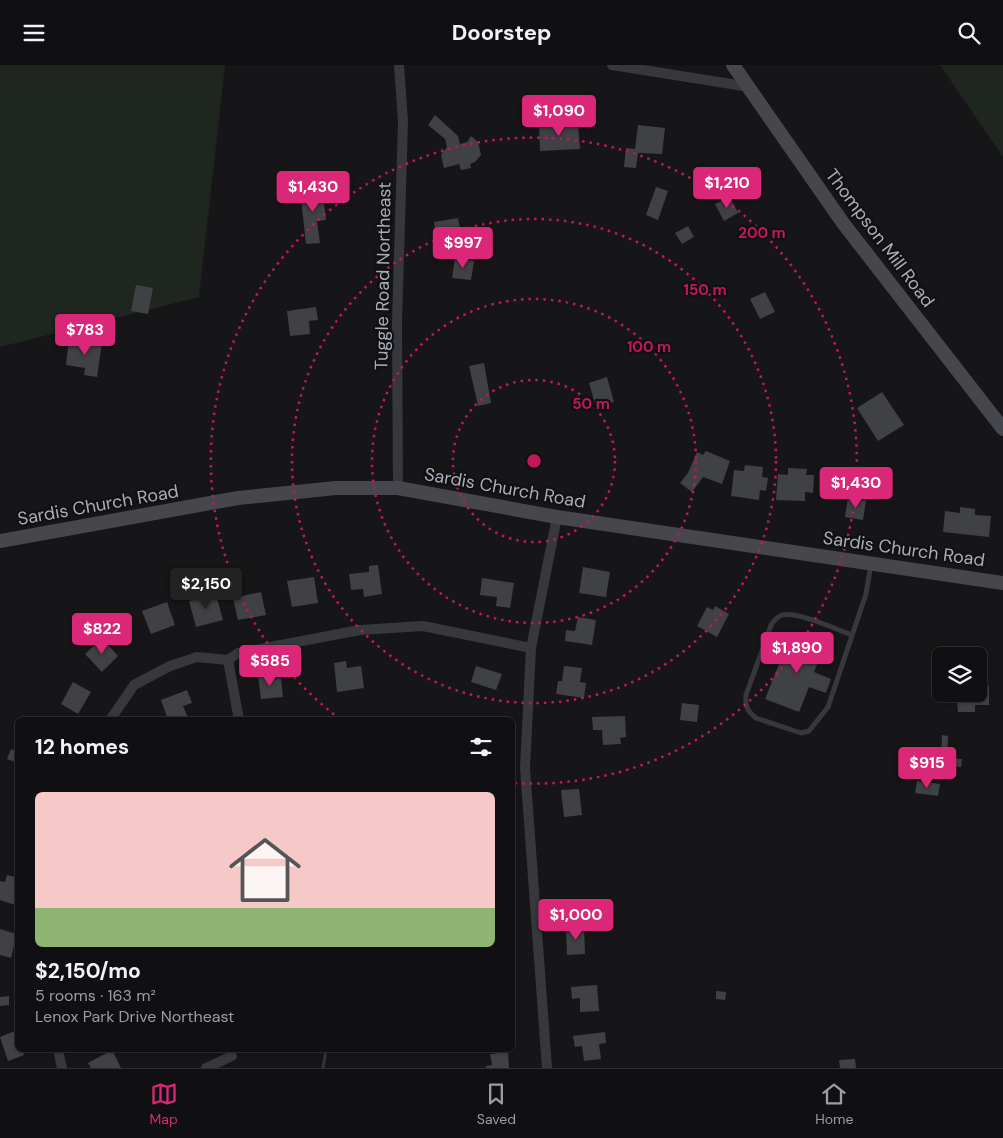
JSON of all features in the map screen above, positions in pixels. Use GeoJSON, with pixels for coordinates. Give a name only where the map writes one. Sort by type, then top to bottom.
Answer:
{"type":"FeatureCollection","features":[{"type":"Feature","properties":{"kind":"street","name":"Tuggle Road Northeast"},"geometry":{"type":"LineString","coordinates":[[398,488],[397,322],[403,122],[399,65]]}},
{"type":"Feature","properties":{"kind":"street"},"geometry":{"type":"LineString","coordinates":[[612,65],[750,87]]}},
{"type":"Feature","properties":{"kind":"street","name":"Thompson Mill Road"},"geometry":{"type":"LineString","coordinates":[[733,65],[843,223],[1003,429]]}},
{"type":"Feature","properties":{"kind":"street","name":"Sardis Church Road"},"geometry":{"type":"LineString","coordinates":[[0,541],[238,498],[336,489],[398,488],[557,517],[1003,583]]}},
{"type":"Feature","properties":{"kind":"street"},"geometry":{"type":"LineString","coordinates":[[547,1068],[525,767],[531,648],[557,517]]}},
{"type":"Feature","properties":{"kind":"street"},"geometry":{"type":"LineString","coordinates":[[112,717],[134,685],[170,666],[197,657],[228,659],[238,653],[360,630],[423,626],[531,648]]}},
{"type":"Feature","properties":{"kind":"street"},"geometry":{"type":"LineString","coordinates":[[228,659],[238,717]]}},
{"type":"Feature","properties":{"kind":"street"},"geometry":{"type":"LineString","coordinates":[[58,1052],[62,1068]]}},
{"type":"Feature","properties":{"kind":"street"},"geometry":{"type":"LineString","coordinates":[[206,1068],[232,1056]]}},
{"type":"Feature","properties":{"kind":"lane"},"geometry":{"type":"LineString","coordinates":[[852,635],[794,614],[780,615],[776,618],[771,625],[746,695],[745,703],[750,713],[756,718],[801,733],[809,731],[828,707],[866,595],[871,563]]}},
{"type":"Feature","properties":{"kind":"shaded area"},"geometry":{"type":"Polygon","coordinates":[[[0,65],[225,65],[199,297],[0,347],[0,65]]]}},
{"type":"Feature","properties":{"kind":"shaded area"},"geometry":{"type":"Polygon","coordinates":[[[940,65],[1003,65],[1003,157],[940,65]]]}},
{"type":"Feature","properties":{"kind":"building"},"geometry":{"type":"Polygon","coordinates":[[[435,115],[458,136],[460,144],[467,142],[471,136],[478,142],[481,155],[475,162],[470,164],[471,168],[461,170],[459,164],[444,168],[441,155],[447,147],[445,139],[428,125],[435,115]]]}},
{"type":"Feature","properties":{"kind":"building"},"geometry":{"type":"Polygon","coordinates":[[[578,122],[580,149],[540,151],[539,124],[578,122]]]}},
{"type":"Feature","properties":{"kind":"building"},"geometry":{"type":"Polygon","coordinates":[[[638,125],[665,128],[662,154],[638,153],[636,168],[624,167],[626,148],[635,149],[638,125]]]}},
{"type":"Feature","properties":{"kind":"building"},"geometry":{"type":"Polygon","coordinates":[[[656,187],[668,191],[658,220],[646,215],[656,187]]]}},
{"type":"Feature","properties":{"kind":"building"},"geometry":{"type":"Polygon","coordinates":[[[322,188],[326,220],[317,221],[320,243],[306,244],[300,190],[322,188]]]}},
{"type":"Feature","properties":{"kind":"building"},"geometry":{"type":"Polygon","coordinates":[[[730,197],[738,213],[724,221],[715,204],[730,197]]]}},
{"type":"Feature","properties":{"kind":"building"},"geometry":{"type":"Polygon","coordinates":[[[458,218],[461,234],[436,238],[434,222],[458,218]]]}},
{"type":"Feature","properties":{"kind":"building"},"geometry":{"type":"Polygon","coordinates":[[[688,226],[694,237],[682,244],[675,233],[688,226]]]}},
{"type":"Feature","properties":{"kind":"building"},"geometry":{"type":"Polygon","coordinates":[[[455,258],[474,261],[471,280],[452,278],[455,258]]]}},
{"type":"Feature","properties":{"kind":"building"},"geometry":{"type":"Polygon","coordinates":[[[136,285],[153,288],[148,314],[131,311],[136,285]]]}},
{"type":"Feature","properties":{"kind":"building"},"geometry":{"type":"Polygon","coordinates":[[[765,292],[775,312],[760,319],[750,299],[765,292]]]}},
{"type":"Feature","properties":{"kind":"building"},"geometry":{"type":"Polygon","coordinates":[[[316,307],[318,320],[309,321],[310,334],[290,336],[287,311],[316,307]]]}},
{"type":"Feature","properties":{"kind":"building"},"geometry":{"type":"Polygon","coordinates":[[[69,339],[102,343],[97,377],[84,375],[85,368],[66,365],[69,339]]]}},
{"type":"Feature","properties":{"kind":"building"},"geometry":{"type":"Polygon","coordinates":[[[484,363],[491,403],[478,406],[469,366],[484,363]]]}},
{"type":"Feature","properties":{"kind":"building"},"geometry":{"type":"Polygon","coordinates":[[[607,377],[614,402],[596,407],[589,383],[607,377]]]}},
{"type":"Feature","properties":{"kind":"building"},"geometry":{"type":"Polygon","coordinates":[[[882,392],[904,425],[878,441],[857,408],[882,392]]]}},
{"type":"Feature","properties":{"kind":"building"},"geometry":{"type":"Polygon","coordinates":[[[706,451],[730,461],[722,484],[703,477],[692,492],[680,483],[688,473],[697,452],[703,455],[706,451]]]}},
{"type":"Feature","properties":{"kind":"building"},"geometry":{"type":"Polygon","coordinates":[[[745,465],[763,467],[762,477],[768,478],[766,491],[760,490],[759,500],[731,496],[734,470],[744,471],[745,465]]]}},
{"type":"Feature","properties":{"kind":"building"},"geometry":{"type":"Polygon","coordinates":[[[788,468],[807,469],[806,475],[814,475],[813,493],[805,492],[805,501],[776,500],[778,474],[788,475],[788,468]]]}},
{"type":"Feature","properties":{"kind":"building"},"geometry":{"type":"Polygon","coordinates":[[[848,497],[866,500],[863,520],[845,517],[848,497]]]}},
{"type":"Feature","properties":{"kind":"building"},"geometry":{"type":"Polygon","coordinates":[[[960,507],[975,509],[975,515],[991,516],[989,537],[943,532],[945,511],[960,513],[960,507]]]}},
{"type":"Feature","properties":{"kind":"building"},"geometry":{"type":"Polygon","coordinates":[[[378,565],[382,594],[364,597],[363,589],[351,590],[349,574],[369,572],[369,566],[378,565]]]}},
{"type":"Feature","properties":{"kind":"building"},"geometry":{"type":"Polygon","coordinates":[[[583,567],[610,572],[606,597],[579,593],[583,567]]]}},
{"type":"Feature","properties":{"kind":"building"},"geometry":{"type":"Polygon","coordinates":[[[314,577],[318,603],[292,607],[287,581],[314,577]]]}},
{"type":"Feature","properties":{"kind":"building"},"geometry":{"type":"Polygon","coordinates":[[[482,578],[514,583],[510,608],[496,606],[497,597],[480,595],[482,578]]]}},
{"type":"Feature","properties":{"kind":"building"},"geometry":{"type":"Polygon","coordinates":[[[261,592],[266,615],[238,620],[233,598],[261,592]]]}},
{"type":"Feature","properties":{"kind":"building"},"geometry":{"type":"Polygon","coordinates":[[[216,594],[223,620],[196,627],[189,601],[216,594]]]}},
{"type":"Feature","properties":{"kind":"building"},"geometry":{"type":"Polygon","coordinates":[[[167,602],[175,625],[151,634],[142,611],[167,602]]]}},
{"type":"Feature","properties":{"kind":"building"},"geometry":{"type":"Polygon","coordinates":[[[715,606],[729,614],[717,637],[697,626],[707,607],[713,610],[715,606]]]}},
{"type":"Feature","properties":{"kind":"building"},"geometry":{"type":"Polygon","coordinates":[[[578,617],[596,620],[592,645],[565,641],[566,630],[575,631],[578,617]]]}},
{"type":"Feature","properties":{"kind":"building"},"geometry":{"type":"Polygon","coordinates":[[[791,634],[824,648],[814,672],[831,679],[826,693],[809,687],[799,712],[765,699],[791,634]]]}},
{"type":"Feature","properties":{"kind":"building"},"geometry":{"type":"Polygon","coordinates":[[[102,638],[118,656],[102,672],[85,654],[102,638]]]}},
{"type":"Feature","properties":{"kind":"building"},"geometry":{"type":"Polygon","coordinates":[[[346,661],[347,668],[361,666],[364,688],[337,692],[334,663],[346,661]]]}},
{"type":"Feature","properties":{"kind":"building"},"geometry":{"type":"Polygon","coordinates":[[[476,666],[502,674],[496,690],[471,682],[476,666]]]}},
{"type":"Feature","properties":{"kind":"building"},"geometry":{"type":"Polygon","coordinates":[[[564,666],[582,668],[580,682],[586,683],[584,698],[556,694],[558,681],[562,681],[564,666]]]}},
{"type":"Feature","properties":{"kind":"building"},"geometry":{"type":"Polygon","coordinates":[[[271,673],[272,679],[281,678],[283,697],[261,699],[258,675],[271,673]]]}},
{"type":"Feature","properties":{"kind":"building"},"geometry":{"type":"Polygon","coordinates":[[[73,682],[91,692],[78,714],[61,704],[73,682]]]}},
{"type":"Feature","properties":{"kind":"building"},"geometry":{"type":"Polygon","coordinates":[[[987,686],[989,686],[989,705],[975,705],[975,712],[958,712],[957,702],[987,702],[987,686]]]}},
{"type":"Feature","properties":{"kind":"building"},"geometry":{"type":"Polygon","coordinates":[[[187,690],[192,703],[183,706],[188,717],[167,717],[161,700],[187,690]]]}},
{"type":"Feature","properties":{"kind":"building"},"geometry":{"type":"Polygon","coordinates":[[[682,703],[699,705],[697,722],[680,720],[682,703]]]}},
{"type":"Feature","properties":{"kind":"building"},"geometry":{"type":"Polygon","coordinates":[[[625,716],[626,737],[620,738],[621,744],[603,745],[602,730],[593,730],[592,717],[625,716]]]}},
{"type":"Feature","properties":{"kind":"building"},"geometry":{"type":"Polygon","coordinates":[[[942,735],[948,736],[947,758],[962,759],[961,767],[945,766],[946,758],[941,758],[942,735]]]}},
{"type":"Feature","properties":{"kind":"building"},"geometry":{"type":"Polygon","coordinates":[[[11,749],[15,751],[15,762],[7,759],[11,749]]]}},
{"type":"Feature","properties":{"kind":"building"},"geometry":{"type":"Polygon","coordinates":[[[917,781],[940,784],[938,796],[915,793],[917,781]]]}},
{"type":"Feature","properties":{"kind":"building"},"geometry":{"type":"Polygon","coordinates":[[[579,789],[582,815],[564,817],[561,790],[579,789]]]}},
{"type":"Feature","properties":{"kind":"building"},"geometry":{"type":"Polygon","coordinates":[[[7,875],[15,877],[15,905],[0,900],[0,881],[5,882],[7,875]]]}},
{"type":"Feature","properties":{"kind":"building"},"geometry":{"type":"Polygon","coordinates":[[[584,928],[585,954],[567,955],[566,929],[584,928]]]}},
{"type":"Feature","properties":{"kind":"building"},"geometry":{"type":"Polygon","coordinates":[[[0,929],[15,933],[11,958],[0,955],[0,929]]]}},
{"type":"Feature","properties":{"kind":"building"},"geometry":{"type":"Polygon","coordinates":[[[597,985],[599,1011],[580,1012],[580,998],[572,999],[571,987],[597,985]]]}},
{"type":"Feature","properties":{"kind":"building"},"geometry":{"type":"Polygon","coordinates":[[[716,991],[726,992],[725,1000],[716,999],[716,991]]]}},
{"type":"Feature","properties":{"kind":"building"},"geometry":{"type":"Polygon","coordinates":[[[9,996],[9,1005],[0,1006],[0,997],[9,996]]]}},
{"type":"Feature","properties":{"kind":"building"},"geometry":{"type":"Polygon","coordinates":[[[15,1031],[15,1052],[23,1052],[24,1055],[8,1061],[0,1037],[15,1031]]]}},
{"type":"Feature","properties":{"kind":"building"},"geometry":{"type":"Polygon","coordinates":[[[605,1032],[606,1043],[599,1044],[601,1059],[584,1061],[582,1046],[575,1047],[573,1036],[605,1032]]]}},
{"type":"Feature","properties":{"kind":"building"},"geometry":{"type":"Polygon","coordinates":[[[108,1052],[113,1052],[121,1068],[91,1068],[88,1063],[108,1052]]]}},
{"type":"Feature","properties":{"kind":"building"},"geometry":{"type":"Polygon","coordinates":[[[508,1052],[509,1068],[486,1068],[486,1066],[492,1065],[490,1054],[508,1052]]]}},
{"type":"Feature","properties":{"kind":"building"},"geometry":{"type":"Polygon","coordinates":[[[855,1059],[856,1068],[840,1068],[839,1060],[855,1059]]]}},
{"type":"Feature","properties":{"kind":"waterway"},"geometry":{"type":"LineString","coordinates":[[323,1068],[326,1052]]}}]}
